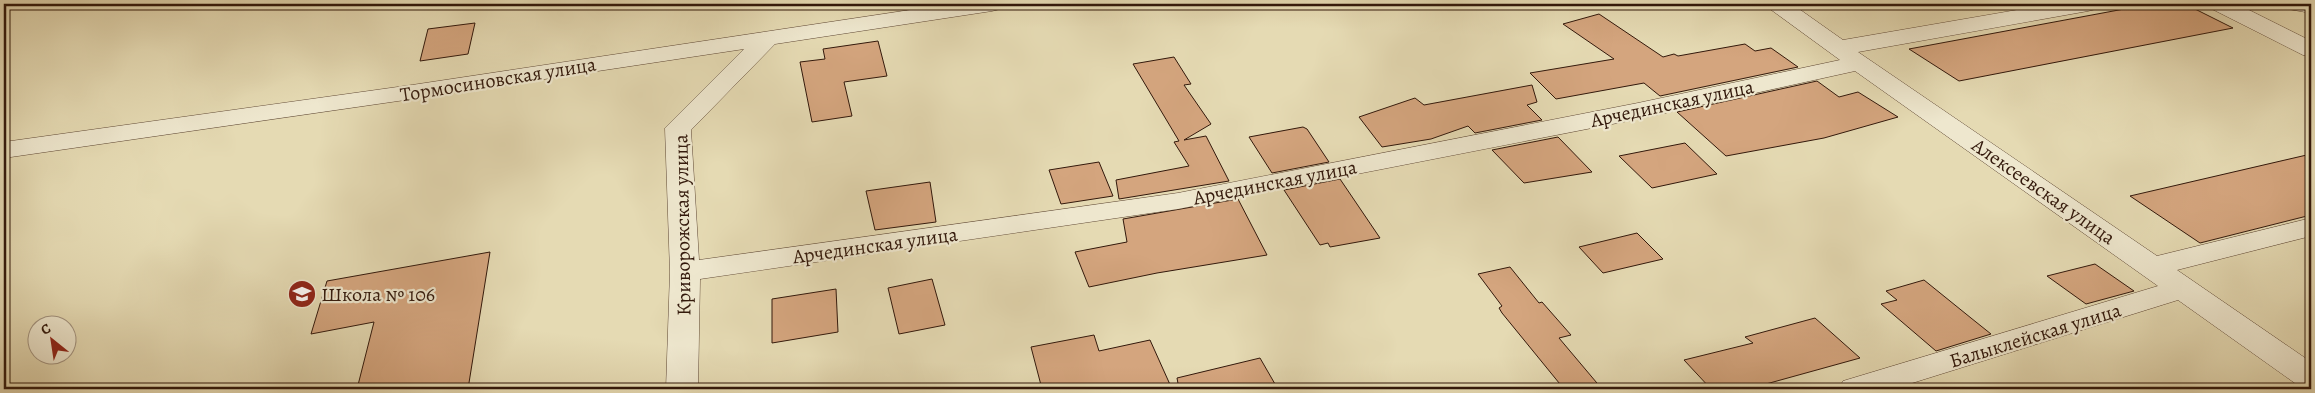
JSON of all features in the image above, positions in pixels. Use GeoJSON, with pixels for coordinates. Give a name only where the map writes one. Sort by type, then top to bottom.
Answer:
{"type":"FeatureCollection","features":[{"type":"Feature","properties":{"kind":"street","name":"Тормосиновская улица"},"geometry":{"type":"LineString","coordinates":[[4,150],[422,91],[768,38],[897,11],[992,4]]}},
{"type":"Feature","properties":{"kind":"street","name":"Алексеевская улица"},"geometry":{"type":"LineString","coordinates":[[1778,4],[2311,378]]}},
{"type":"Feature","properties":{"kind":"street","name":"Арчединская улица"},"geometry":{"type":"LineString","coordinates":[[685,272],[1178,201],[1638,111],[1849,55],[2088,4]]}},
{"type":"Feature","properties":{"kind":"street"},"geometry":{"type":"LineString","coordinates":[[2220,4],[2311,50]]}},
{"type":"Feature","properties":{"kind":"street"},"geometry":{"type":"LineString","coordinates":[[2296,4],[2311,6]]}},
{"type":"Feature","properties":{"kind":"street","name":"Криворожская улица"},"geometry":{"type":"LineString","coordinates":[[682,389],[685,272],[678,128],[768,38]]}},
{"type":"Feature","properties":{"kind":"street"},"geometry":{"type":"LineString","coordinates":[[2153,267],[2311,227]]}},
{"type":"Feature","properties":{"kind":"street","name":"Балыклейская улица"},"geometry":{"type":"LineString","coordinates":[[1856,389],[2185,288]]}},
{"type":"Feature","properties":{"kind":"building"},"geometry":{"type":"Polygon","coordinates":[[[2151,4],[2185,4],[2233,28],[1959,81],[1909,49],[2151,4]]]}},
{"type":"Feature","properties":{"kind":"building"},"geometry":{"type":"Polygon","coordinates":[[[1599,14],[1663,57],[1745,44],[1755,51],[1771,48],[1798,67],[1660,96],[1644,83],[1556,99],[1530,73],[1614,59],[1563,24],[1599,14]]]}},
{"type":"Feature","properties":{"kind":"building"},"geometry":{"type":"Polygon","coordinates":[[[475,23],[468,54],[420,61],[428,29],[475,23]]]}},
{"type":"Feature","properties":{"kind":"building"},"geometry":{"type":"Polygon","coordinates":[[[878,41],[887,76],[844,82],[852,116],[812,122],[800,62],[825,59],[823,49],[878,41]]]}},
{"type":"Feature","properties":{"kind":"building"},"geometry":{"type":"Polygon","coordinates":[[[1174,57],[1191,84],[1184,85],[1211,124],[1184,140],[1206,136],[1229,181],[1119,199],[1116,180],[1189,166],[1174,142],[1179,141],[1133,64],[1174,57]]]}},
{"type":"Feature","properties":{"kind":"building"},"geometry":{"type":"Polygon","coordinates":[[[1817,81],[1839,97],[1858,92],[1898,117],[1824,138],[1726,156],[1677,112],[1817,81]]]}},
{"type":"Feature","properties":{"kind":"building"},"geometry":{"type":"Polygon","coordinates":[[[1532,85],[1537,102],[1527,105],[1542,120],[1475,133],[1468,126],[1431,139],[1382,147],[1359,117],[1415,98],[1424,105],[1532,85]]]}},
{"type":"Feature","properties":{"kind":"building"},"geometry":{"type":"Polygon","coordinates":[[[1303,127],[1307,129],[1329,162],[1272,173],[1249,137],[1303,127]]]}},
{"type":"Feature","properties":{"kind":"building"},"geometry":{"type":"Polygon","coordinates":[[[1558,137],[1592,172],[1524,183],[1492,150],[1558,137]]]}},
{"type":"Feature","properties":{"kind":"building"},"geometry":{"type":"Polygon","coordinates":[[[1685,143],[1717,174],[1652,188],[1619,156],[1685,143]]]}},
{"type":"Feature","properties":{"kind":"building"},"geometry":{"type":"Polygon","coordinates":[[[2311,154],[2311,215],[2200,243],[2130,196],[2311,154]]]}},
{"type":"Feature","properties":{"kind":"building"},"geometry":{"type":"Polygon","coordinates":[[[1099,162],[1113,196],[1061,204],[1049,170],[1099,162]]]}},
{"type":"Feature","properties":{"kind":"building"},"geometry":{"type":"Polygon","coordinates":[[[1340,179],[1380,238],[1330,247],[1328,243],[1320,245],[1284,190],[1340,179]]]}},
{"type":"Feature","properties":{"kind":"building"},"geometry":{"type":"Polygon","coordinates":[[[930,182],[936,222],[875,230],[866,191],[930,182]]]}},
{"type":"Feature","properties":{"kind":"building"},"geometry":{"type":"Polygon","coordinates":[[[1238,199],[1267,255],[1157,273],[1089,287],[1075,252],[1127,242],[1123,219],[1238,199]]]}},
{"type":"Feature","properties":{"kind":"building"},"geometry":{"type":"Polygon","coordinates":[[[1637,233],[1663,259],[1603,273],[1579,247],[1637,233]]]}},
{"type":"Feature","properties":{"kind":"building"},"geometry":{"type":"Polygon","coordinates":[[[490,252],[468,389],[357,389],[374,322],[311,334],[327,281],[490,252]]]}},
{"type":"Feature","properties":{"kind":"building"},"geometry":{"type":"Polygon","coordinates":[[[2095,264],[2134,291],[2086,304],[2047,276],[2095,264]]]}},
{"type":"Feature","properties":{"kind":"building"},"geometry":{"type":"Polygon","coordinates":[[[1510,267],[1539,303],[1542,302],[1571,335],[1559,338],[1602,389],[1564,389],[1502,313],[1499,308],[1502,306],[1478,274],[1510,267]]]}},
{"type":"Feature","properties":{"kind":"building"},"geometry":{"type":"Polygon","coordinates":[[[932,279],[945,325],[899,334],[888,288],[932,279]]]}},
{"type":"Feature","properties":{"kind":"building"},"geometry":{"type":"Polygon","coordinates":[[[1924,280],[1991,334],[1936,351],[1881,304],[1897,300],[1886,291],[1924,280]]]}},
{"type":"Feature","properties":{"kind":"building"},"geometry":{"type":"Polygon","coordinates":[[[836,289],[838,332],[772,343],[772,299],[836,289]]]}},
{"type":"Feature","properties":{"kind":"building"},"geometry":{"type":"Polygon","coordinates":[[[1815,318],[1860,358],[1748,389],[1711,389],[1684,360],[1753,343],[1745,337],[1815,318]]]}},
{"type":"Feature","properties":{"kind":"building"},"geometry":{"type":"Polygon","coordinates":[[[1094,335],[1099,351],[1150,340],[1172,389],[1042,389],[1031,347],[1094,335]]]}},
{"type":"Feature","properties":{"kind":"building"},"geometry":{"type":"Polygon","coordinates":[[[1260,358],[1275,384],[1252,389],[1179,389],[1177,378],[1260,358]]]}},
{"type":"Feature","properties":{"kind":"place","name":"Школа № 106"},"geometry":{"type":"Point","coordinates":[302,294]}}]}
